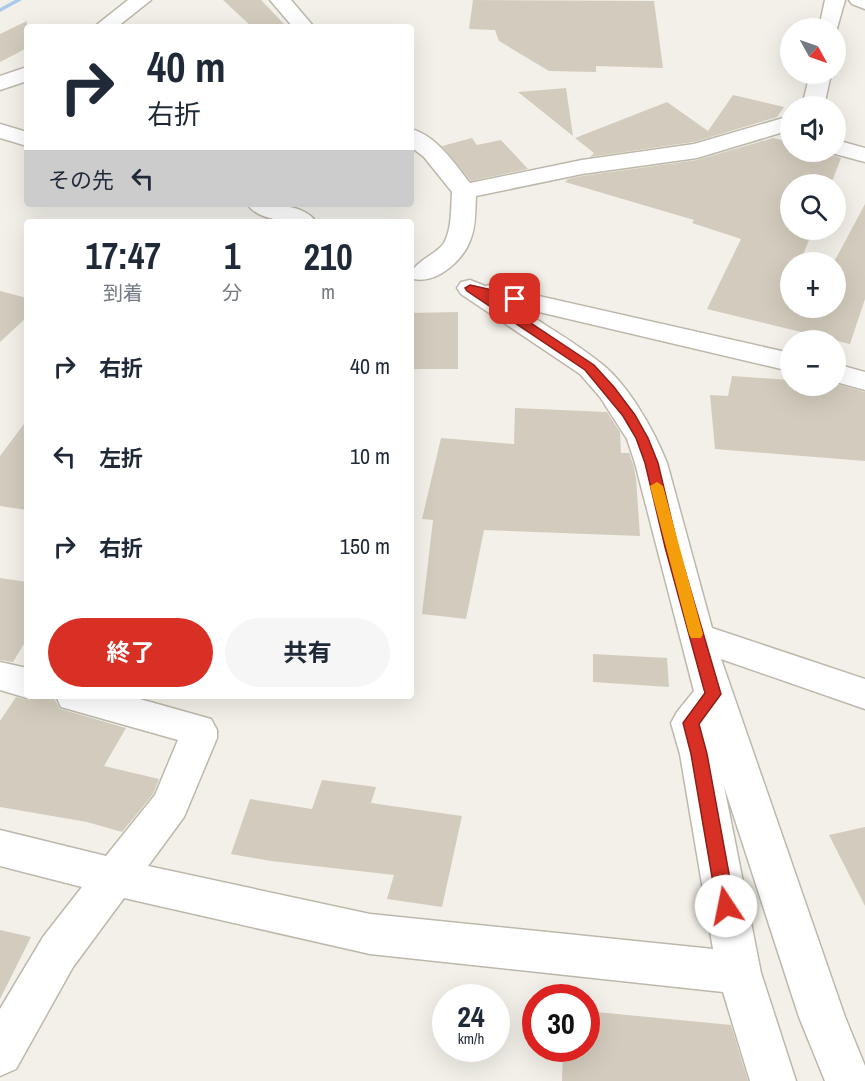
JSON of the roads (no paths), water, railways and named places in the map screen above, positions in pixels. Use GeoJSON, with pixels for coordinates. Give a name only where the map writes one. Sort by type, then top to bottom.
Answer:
{"type":"FeatureCollection","features":[{"type":"Feature","properties":{"kind":"street"},"geometry":{"type":"LineString","coordinates":[[108,24],[141,0]]}},
{"type":"Feature","properties":{"kind":"street"},"geometry":{"type":"LineString","coordinates":[[280,0],[301,24]]}},
{"type":"Feature","properties":{"kind":"street"},"geometry":{"type":"LineString","coordinates":[[831,18],[835,0]]}},
{"type":"Feature","properties":{"kind":"street"},"geometry":{"type":"LineString","coordinates":[[859,0],[865,3]]}},
{"type":"Feature","properties":{"kind":"street"},"geometry":{"type":"LineString","coordinates":[[0,84],[24,74]]}},
{"type":"Feature","properties":{"kind":"street"},"geometry":{"type":"LineString","coordinates":[[0,130],[24,138]]}},
{"type":"Feature","properties":{"kind":"street"},"geometry":{"type":"LineString","coordinates":[[464,191],[558,171],[697,151],[779,133]]}},
{"type":"Feature","properties":{"kind":"street"},"geometry":{"type":"LineString","coordinates":[[414,138],[432,152],[464,191],[459,240],[451,253],[417,270]]}},
{"type":"Feature","properties":{"kind":"street"},"geometry":{"type":"LineString","coordinates":[[846,150],[865,155]]}},
{"type":"Feature","properties":{"kind":"street"},"geometry":{"type":"LineString","coordinates":[[266,207],[296,219]]}},
{"type":"Feature","properties":{"kind":"street"},"geometry":{"type":"LineString","coordinates":[[417,270],[470,288],[780,360]]}},
{"type":"Feature","properties":{"kind":"street"},"geometry":{"type":"LineString","coordinates":[[470,288],[590,368],[610,390],[642,438],[651,463],[713,694],[822,1017],[848,1081]]}},
{"type":"Feature","properties":{"kind":"street"},"geometry":{"type":"LineString","coordinates":[[846,376],[865,381]]}},
{"type":"Feature","properties":{"kind":"street"},"geometry":{"type":"LineString","coordinates":[[697,637],[865,694]]}},
{"type":"Feature","properties":{"kind":"street"},"geometry":{"type":"LineString","coordinates":[[0,676],[24,682]]}},
{"type":"Feature","properties":{"kind":"street"},"geometry":{"type":"LineString","coordinates":[[713,694],[690,723],[699,754],[739,973],[773,1081]]}},
{"type":"Feature","properties":{"kind":"street"},"geometry":{"type":"LineString","coordinates":[[0,1053],[58,952],[170,805],[198,738],[198,730],[85,699]]}},
{"type":"Feature","properties":{"kind":"street"},"geometry":{"type":"LineString","coordinates":[[0,848],[114,877],[370,934],[739,973]]}},
{"type":"Feature","properties":{"kind":"waterway"},"geometry":{"type":"LineString","coordinates":[[0,10],[19,0]]}}]}
